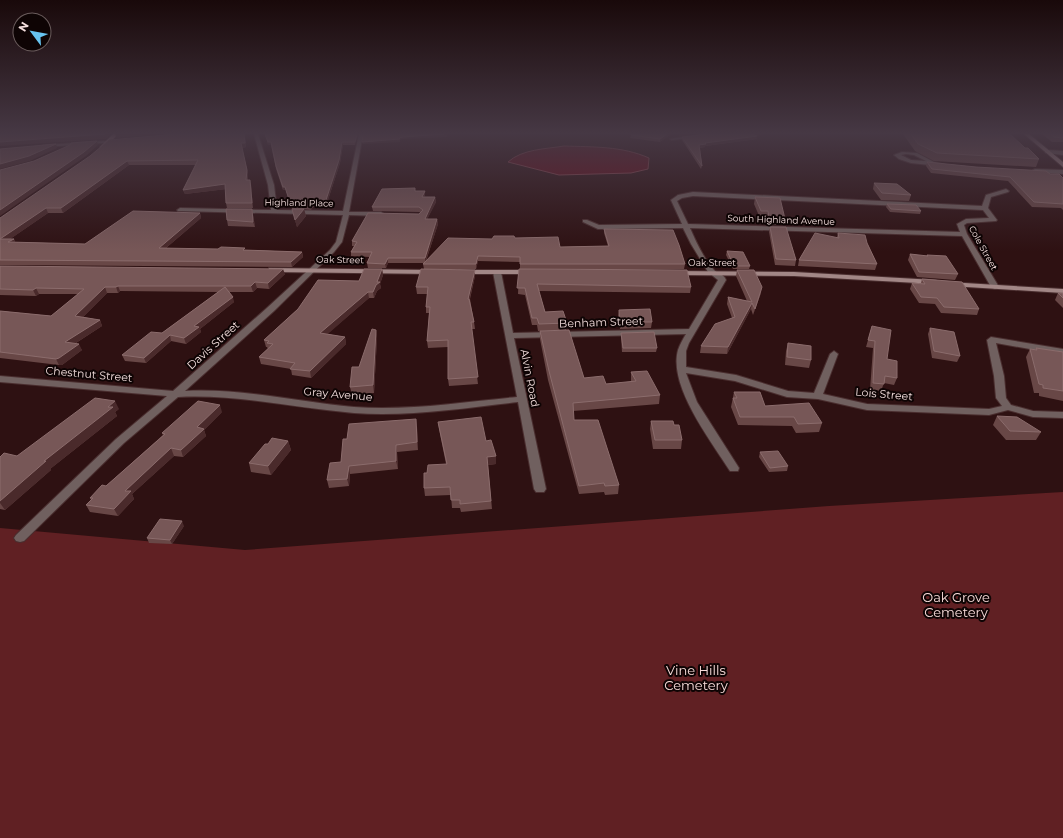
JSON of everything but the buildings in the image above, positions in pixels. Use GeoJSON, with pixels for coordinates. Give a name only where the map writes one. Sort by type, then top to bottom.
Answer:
{"type":"FeatureCollection","features":[{"type":"Feature","properties":{"kind":"main road","name":"Oak Street"},"geometry":{"type":"LineString","coordinates":[[267,270],[439,272]]}},
{"type":"Feature","properties":{"kind":"main road"},"geometry":{"type":"LineString","coordinates":[[454,272],[541,272]]}},
{"type":"Feature","properties":{"kind":"main road","name":"Oak Street"},"geometry":{"type":"LineString","coordinates":[[663,273],[712,272],[834,276],[1063,291]]}},
{"type":"Feature","properties":{"kind":"street"},"geometry":{"type":"LineString","coordinates":[[268,173],[271,185],[274,212]]}},
{"type":"Feature","properties":{"kind":"street","name":"Davis Street"},"geometry":{"type":"LineString","coordinates":[[20,538],[120,441],[176,394],[314,270],[332,251],[339,242],[347,213],[354,173]]}},
{"type":"Feature","properties":{"kind":"street"},"geometry":{"type":"LineString","coordinates":[[734,468],[692,402],[681,369],[682,351],[722,280],[712,272],[694,244],[674,200],[680,196],[693,194],[985,208],[988,196],[1006,191]]}},
{"type":"Feature","properties":{"kind":"street","name":"Cole Street"},"geometry":{"type":"LineString","coordinates":[[985,208],[994,220],[966,221],[960,224],[964,234],[995,287]]}},
{"type":"Feature","properties":{"kind":"street","name":"Highland Place"},"geometry":{"type":"LineString","coordinates":[[180,210],[390,214]]}},
{"type":"Feature","properties":{"kind":"street","name":"South Highland Avenue"},"geometry":{"type":"LineString","coordinates":[[585,222],[598,226],[685,226],[964,234]]}},
{"type":"Feature","properties":{"kind":"street","name":"Alvin Road"},"geometry":{"type":"LineString","coordinates":[[497,272],[540,489]]}},
{"type":"Feature","properties":{"kind":"street","name":"Benham Street"},"geometry":{"type":"LineString","coordinates":[[510,336],[693,331]]}},
{"type":"Feature","properties":{"kind":"street"},"geometry":{"type":"LineString","coordinates":[[1063,352],[991,340],[999,376],[1001,398],[1008,407],[1033,414],[1063,415]]}},
{"type":"Feature","properties":{"kind":"street"},"geometry":{"type":"LineString","coordinates":[[818,396],[834,354]]}},
{"type":"Feature","properties":{"kind":"street","name":"Lois Street"},"geometry":{"type":"LineString","coordinates":[[681,369],[736,378],[787,394],[818,396],[866,407],[989,412],[1008,407]]}},
{"type":"Feature","properties":{"kind":"street","name":"Chestnut Street"},"geometry":{"type":"LineString","coordinates":[[0,379],[176,394]]}},
{"type":"Feature","properties":{"kind":"street","name":"Gray Avenue"},"geometry":{"type":"LineString","coordinates":[[176,394],[205,392],[356,410],[412,409],[522,399]]}},
{"type":"Feature","properties":{"kind":"green space","name":"Vine Hills Cemetery"},"geometry":{"type":"Polygon","coordinates":[[[1063,492],[1063,838],[0,838],[0,528],[245,550],[829,506],[1063,492]]]}},
{"type":"Feature","properties":{"kind":"shaded area"},"geometry":{"type":"Polygon","coordinates":[[[552,173],[627,173],[559,175],[552,173]]]}},
{"type":"Feature","properties":{"kind":"park label","name":"Oak Grove Cemetery"},"geometry":{"type":"Point","coordinates":[956,604]}}]}
